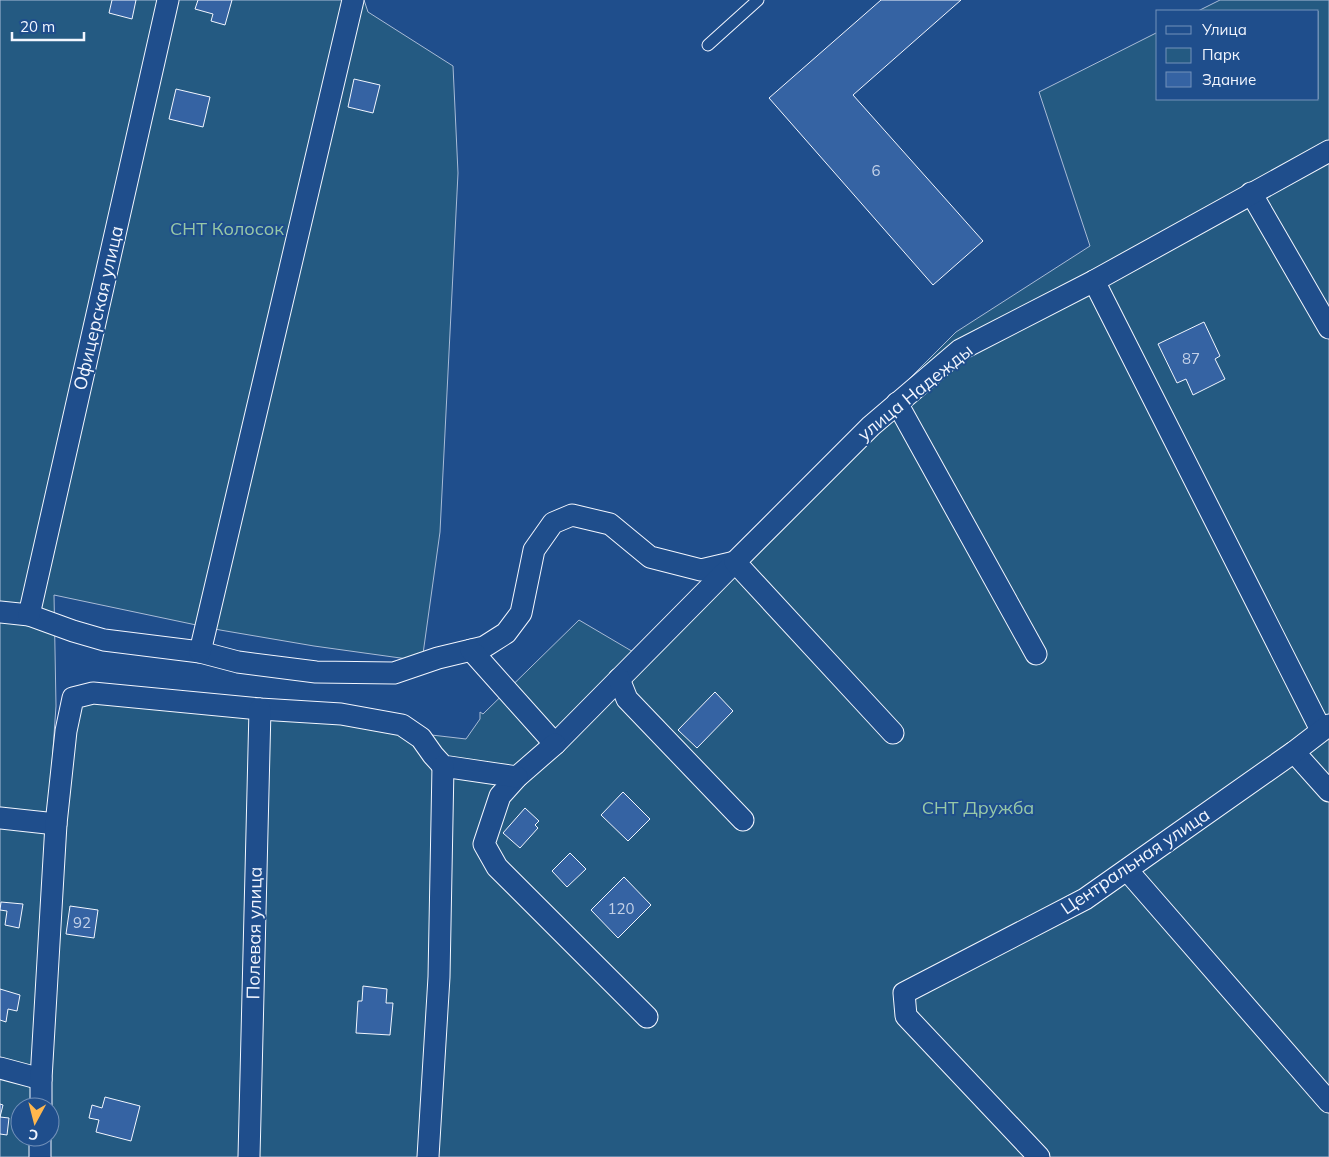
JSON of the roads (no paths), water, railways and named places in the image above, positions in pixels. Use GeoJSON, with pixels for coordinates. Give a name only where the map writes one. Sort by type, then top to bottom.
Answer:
{"type":"FeatureCollection","features":[{"type":"Feature","properties":{"kind":"street","name":"Офицерская улица"},"geometry":{"type":"LineString","coordinates":[[29,615],[168,0]]}},
{"type":"Feature","properties":{"kind":"street"},"geometry":{"type":"LineString","coordinates":[[200,652],[353,0]]}},
{"type":"Feature","properties":{"kind":"street","name":"улица Надежды"},"geometry":{"type":"LineString","coordinates":[[647,1017],[496,867],[484,844],[500,796],[517,777],[555,744],[871,426],[960,350],[1094,281],[1329,151]]}},
{"type":"Feature","properties":{"kind":"street"},"geometry":{"type":"LineString","coordinates":[[1250,193],[1329,328]]}},
{"type":"Feature","properties":{"kind":"street"},"geometry":{"type":"LineString","coordinates":[[1094,281],[1325,727]]}},
{"type":"Feature","properties":{"kind":"street"},"geometry":{"type":"LineString","coordinates":[[897,403],[1036,654]]}},
{"type":"Feature","properties":{"kind":"street"},"geometry":{"type":"LineString","coordinates":[[0,612],[29,615],[73,632],[104,640],[200,652],[238,662],[316,672],[394,673],[438,658],[484,647],[506,634],[521,613],[534,550],[553,523],[572,514],[610,524],[650,557],[700,570],[736,562],[893,733]]}},
{"type":"Feature","properties":{"kind":"street"},"geometry":{"type":"LineString","coordinates":[[471,650],[555,744]]}},
{"type":"Feature","properties":{"kind":"street"},"geometry":{"type":"LineString","coordinates":[[619,679],[627,700],[744,820]]}},
{"type":"Feature","properties":{"kind":"street"},"geometry":{"type":"LineString","coordinates":[[40,1097],[56,824],[66,731],[72,698],[94,693],[260,709],[341,714],[402,725],[421,738],[443,766],[517,777]]}},
{"type":"Feature","properties":{"kind":"street","name":"Полевая улица"},"geometry":{"type":"LineString","coordinates":[[249,1157],[260,709]]}},
{"type":"Feature","properties":{"kind":"street","name":"Центральная улица"},"geometry":{"type":"LineString","coordinates":[[1036,1156],[906,1016],[904,993],[1085,899],[1294,752],[1325,727]]}},
{"type":"Feature","properties":{"kind":"street"},"geometry":{"type":"LineString","coordinates":[[1294,752],[1329,791]]}},
{"type":"Feature","properties":{"kind":"street"},"geometry":{"type":"LineString","coordinates":[[428,1157],[439,977],[443,766]]}},
{"type":"Feature","properties":{"kind":"street"},"geometry":{"type":"LineString","coordinates":[[0,818],[56,824]]}},
{"type":"Feature","properties":{"kind":"street"},"geometry":{"type":"LineString","coordinates":[[1127,870],[1329,1102]]}},
{"type":"Feature","properties":{"kind":"street"},"geometry":{"type":"LineString","coordinates":[[0,1068],[41,1079]]}},
{"type":"Feature","properties":{"kind":"lane"},"geometry":{"type":"LineString","coordinates":[[708,44],[758,0]]}},
{"type":"Feature","properties":{"kind":"park label","name":"СНТ Колосок"},"geometry":{"type":"Point","coordinates":[227,228]}},
{"type":"Feature","properties":{"kind":"park label","name":"СНТ Дружба"},"geometry":{"type":"Point","coordinates":[978,807]}}]}
